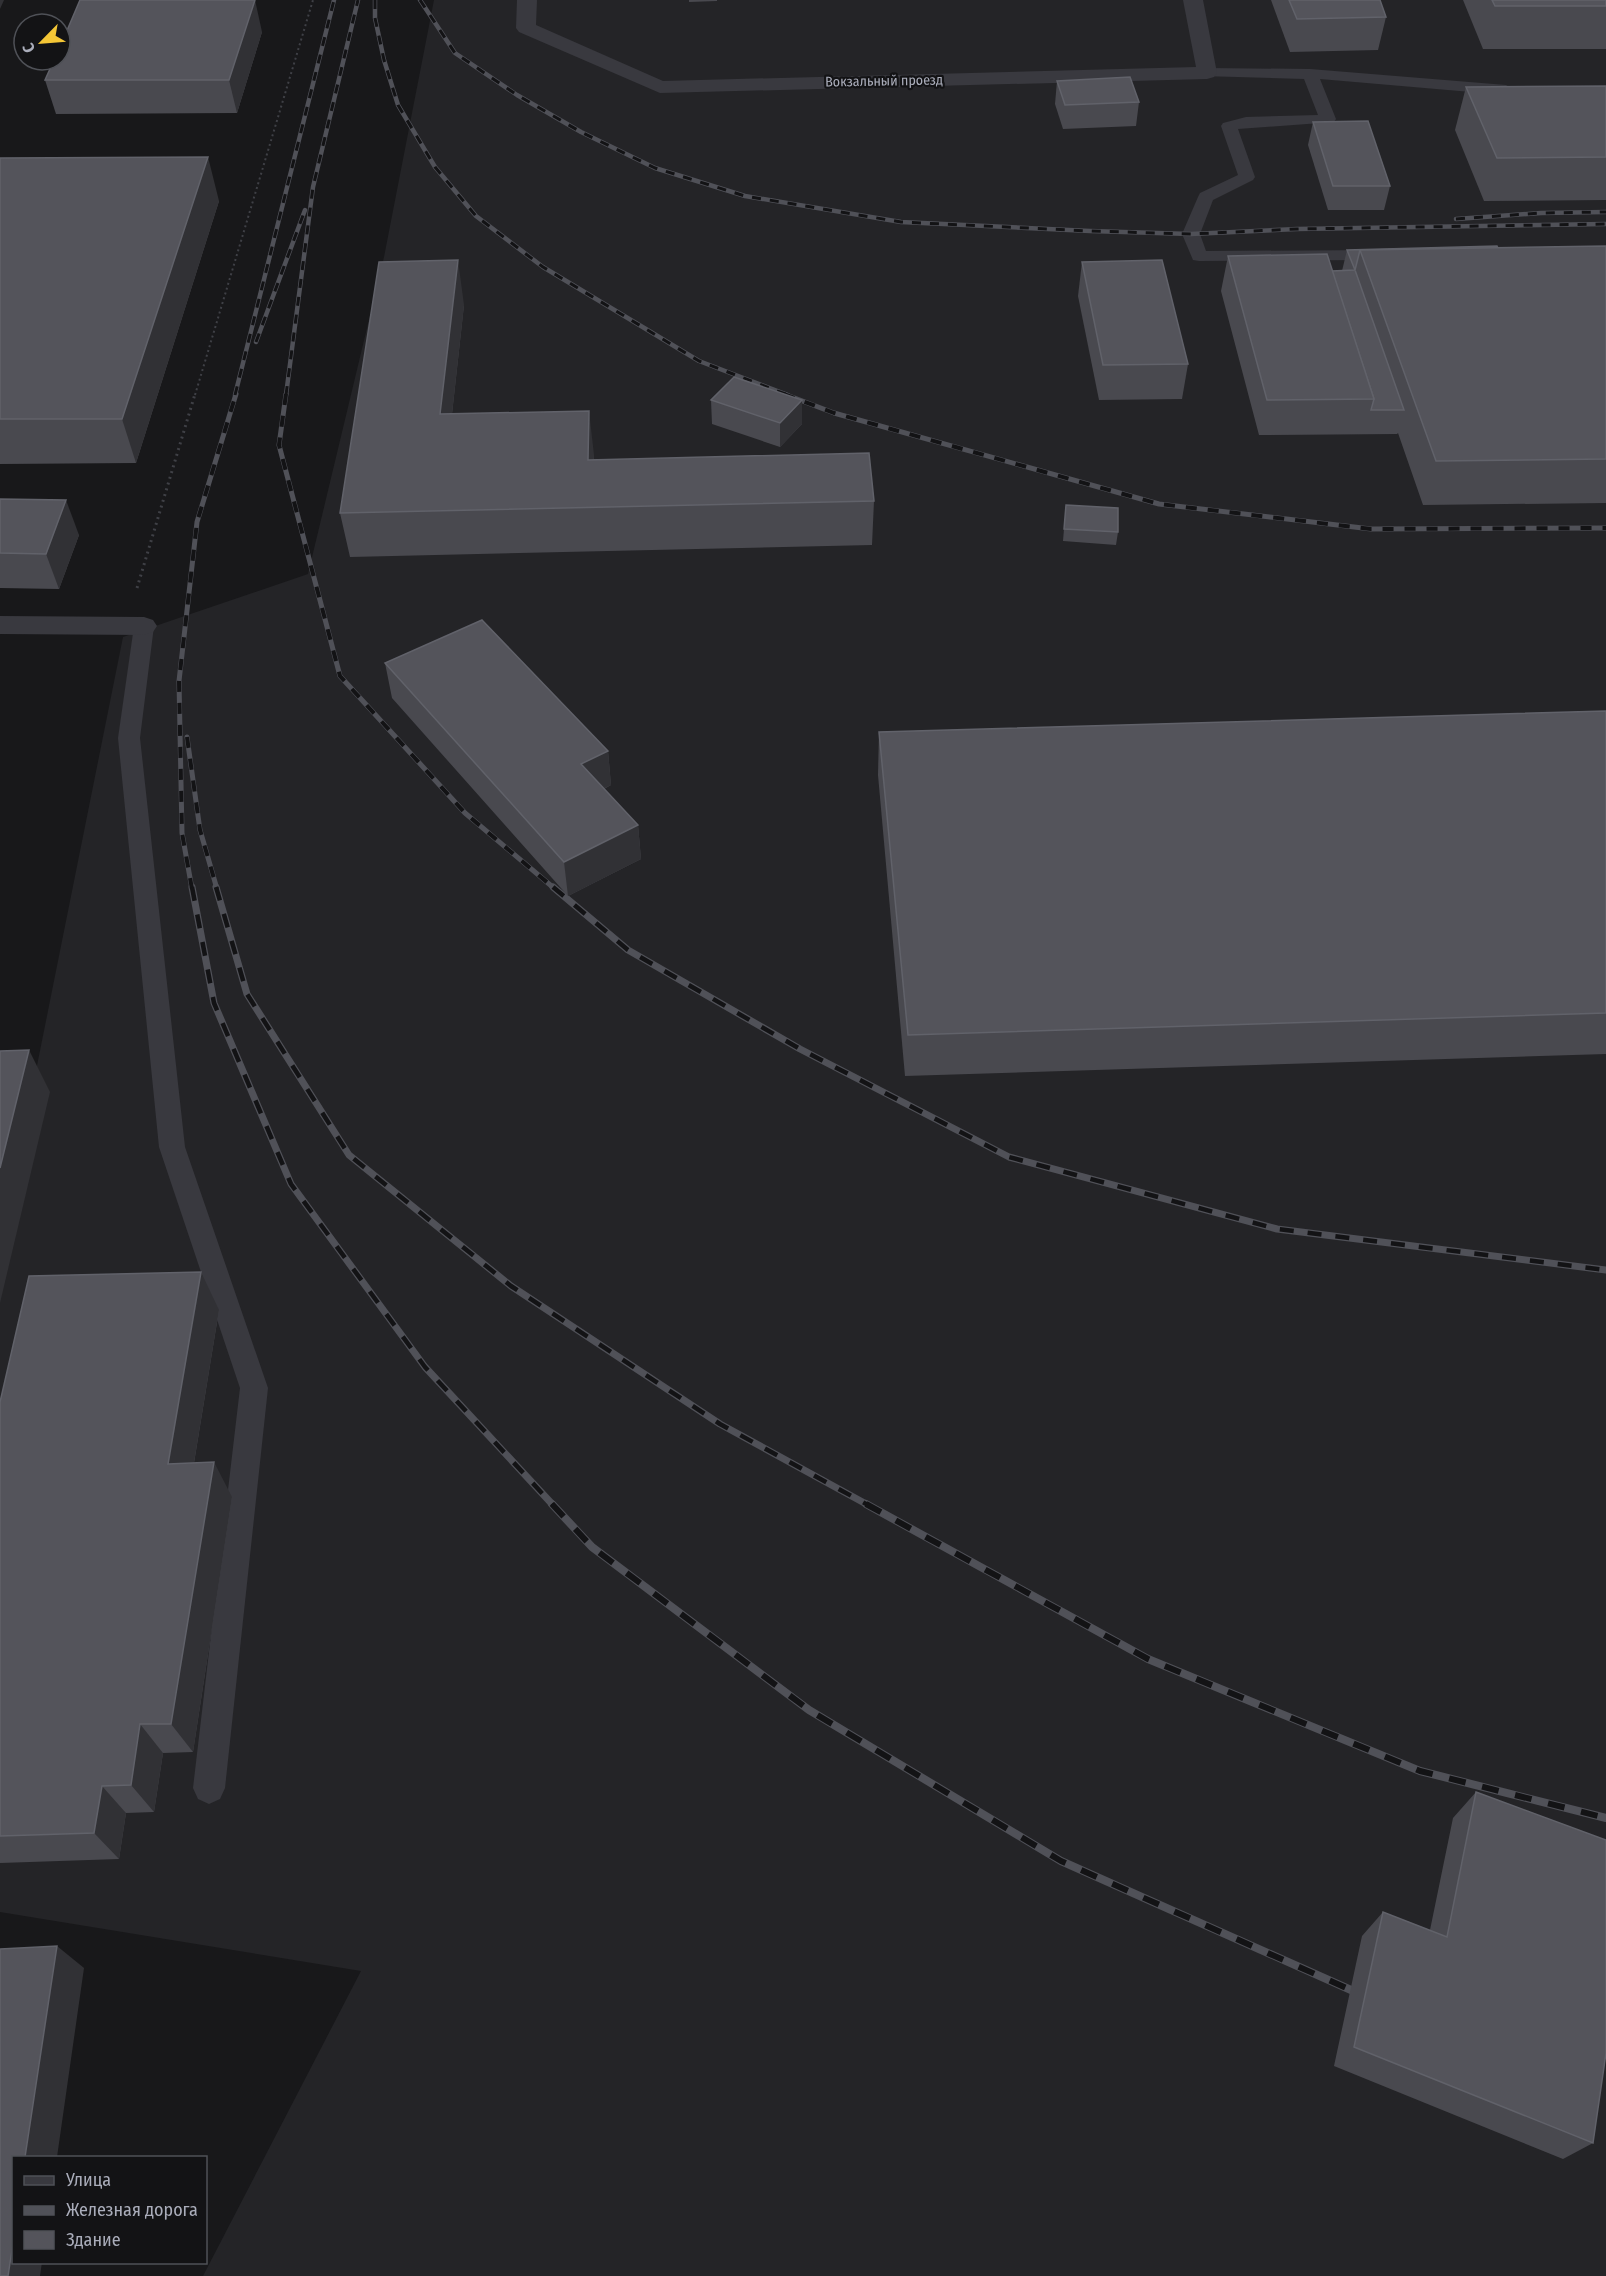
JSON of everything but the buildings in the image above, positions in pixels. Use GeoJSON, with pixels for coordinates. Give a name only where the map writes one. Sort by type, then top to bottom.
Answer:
{"type":"FeatureCollection","features":[{"type":"Feature","properties":{"kind":"street","name":"Вокзальный проезд"},"geometry":{"type":"LineString","coordinates":[[527,0],[526,28],[660,87],[1207,73]]}},
{"type":"Feature","properties":{"kind":"street"},"geometry":{"type":"LineString","coordinates":[[1193,0],[1207,73]]}},
{"type":"Feature","properties":{"kind":"street"},"geometry":{"type":"LineString","coordinates":[[0,625],[135,626]]}},
{"type":"Feature","properties":{"kind":"lane"},"geometry":{"type":"LineString","coordinates":[[1207,73],[1310,74],[1523,91]]}},
{"type":"Feature","properties":{"kind":"lane"},"geometry":{"type":"LineString","coordinates":[[1310,74],[1328,119],[1246,122],[1229,126],[1247,177],[1206,197],[1191,234],[1198,256],[1402,255]]}},
{"type":"Feature","properties":{"kind":"lane"},"geometry":{"type":"LineString","coordinates":[[135,626],[129,738],[172,1147],[254,1388],[209,1788]]}},
{"type":"Feature","properties":{"kind":"path"},"geometry":{"type":"LineString","coordinates":[[135,626],[313,0]]}},
{"type":"Feature","properties":{"kind":"shaded area"},"geometry":{"type":"Polygon","coordinates":[[[434,0],[1606,0],[1606,2276],[203,2276],[361,1971],[0,1912],[0,1250],[123,637],[308,574],[384,257],[434,0]]]}},
{"type":"Feature","properties":{"kind":"railway"},"geometry":{"type":"LineString","coordinates":[[235,395],[334,0]]}},
{"type":"Feature","properties":{"kind":"railway"},"geometry":{"type":"LineString","coordinates":[[286,395],[313,187],[358,0]]}},
{"type":"Feature","properties":{"kind":"railway"},"geometry":{"type":"LineString","coordinates":[[375,0],[375,18],[384,60],[398,105],[435,167],[476,216],[543,267],[699,361],[788,395]]}},
{"type":"Feature","properties":{"kind":"railway"},"geometry":{"type":"LineString","coordinates":[[420,0],[455,53],[517,95],[581,132],[655,168],[745,196],[901,222],[1090,231],[1191,234],[1297,229],[1606,224]]}},
{"type":"Feature","properties":{"kind":"railway"},"geometry":{"type":"LineString","coordinates":[[256,342],[305,210]]}},
{"type":"Feature","properties":{"kind":"railway"},"geometry":{"type":"LineString","coordinates":[[1456,219],[1541,213],[1606,212]]}},
{"type":"Feature","properties":{"kind":"railway"},"geometry":{"type":"LineString","coordinates":[[192,889],[182,833],[179,681],[197,522],[236,394]]}},
{"type":"Feature","properties":{"kind":"railway"},"geometry":{"type":"LineString","coordinates":[[286,394],[279,445],[340,676],[465,813],[555,889]]}},
{"type":"Feature","properties":{"kind":"railway"},"geometry":{"type":"LineString","coordinates":[[784,394],[834,413],[1159,504],[1371,529],[1606,528]]}},
{"type":"Feature","properties":{"kind":"railway"},"geometry":{"type":"LineString","coordinates":[[187,737],[200,830],[217,889]]}},
{"type":"Feature","properties":{"kind":"railway"},"geometry":{"type":"LineString","coordinates":[[192,887],[214,1003],[291,1184],[425,1367],[553,1505]]}},
{"type":"Feature","properties":{"kind":"railway"},"geometry":{"type":"LineString","coordinates":[[216,887],[247,994],[349,1155],[511,1286],[720,1424],[868,1505]]}},
{"type":"Feature","properties":{"kind":"railway"},"geometry":{"type":"LineString","coordinates":[[553,887],[628,950],[800,1049],[1009,1157],[1277,1229],[1606,1270]]}},
{"type":"Feature","properties":{"kind":"railway"},"geometry":{"type":"LineString","coordinates":[[552,1504],[592,1547],[809,1710],[1061,1861],[1351,1990]]}},
{"type":"Feature","properties":{"kind":"railway"},"geometry":{"type":"LineString","coordinates":[[866,1504],[1148,1659],[1420,1771],[1606,1818]]}}]}
